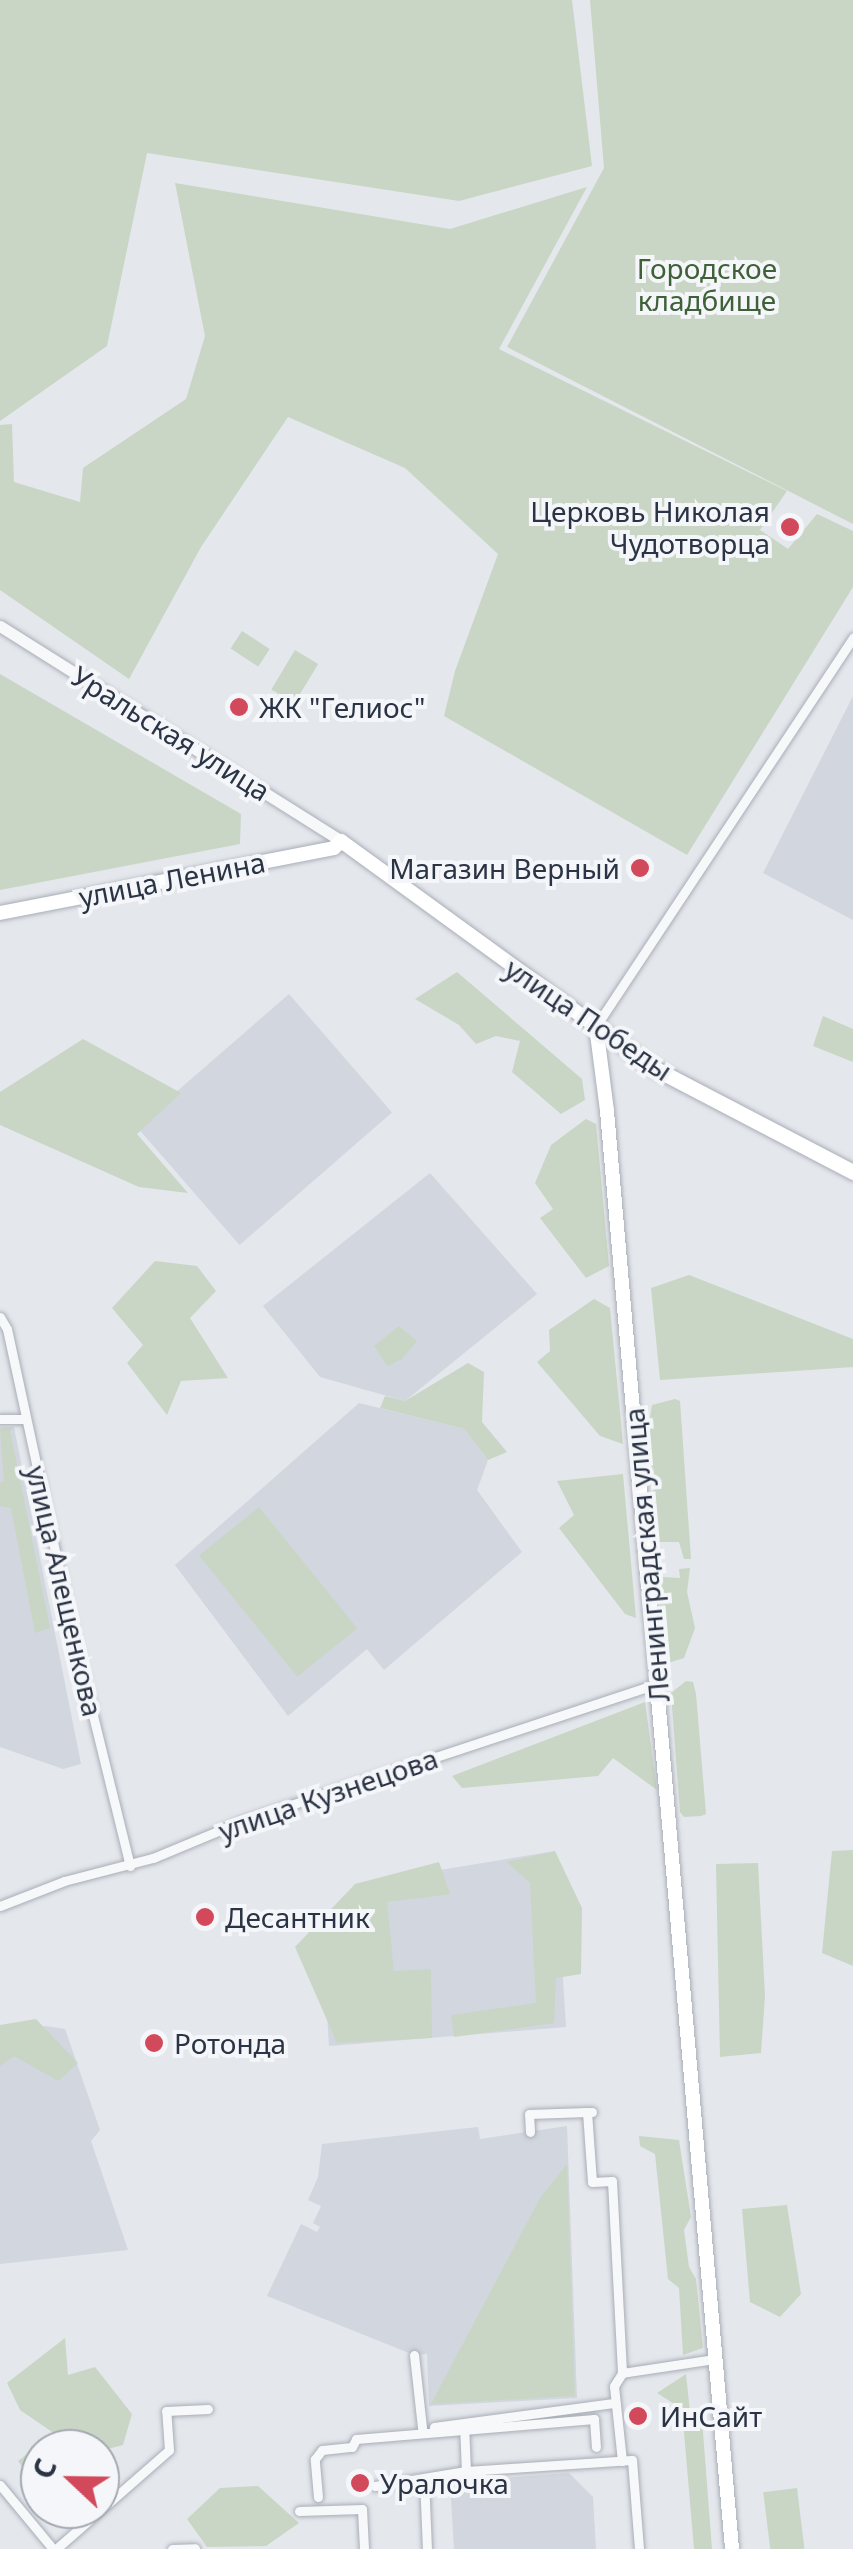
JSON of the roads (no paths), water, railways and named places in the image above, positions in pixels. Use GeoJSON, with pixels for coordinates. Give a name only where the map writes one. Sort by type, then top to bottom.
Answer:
{"type":"FeatureCollection","features":[{"type":"Feature","properties":{"kind":"main road","name":"улица Ленина"},"geometry":{"type":"LineString","coordinates":[[0,913],[334,848],[341,841]]}},
{"type":"Feature","properties":{"kind":"main road","name":"улица Победы"},"geometry":{"type":"LineString","coordinates":[[341,841],[654,1068],[853,1172]]}},
{"type":"Feature","properties":{"kind":"main road","name":"Ленинградская улица"},"geometry":{"type":"LineString","coordinates":[[596,1026],[608,1111],[732,2549]]}},
{"type":"Feature","properties":{"kind":"street","name":"Уральская улица"},"geometry":{"type":"LineString","coordinates":[[0,626],[341,841]]}},
{"type":"Feature","properties":{"kind":"street"},"geometry":{"type":"LineString","coordinates":[[596,1026],[853,636]]}},
{"type":"Feature","properties":{"kind":"street","name":"улица Алещенкова"},"geometry":{"type":"LineString","coordinates":[[0,1318],[7,1329],[130,1866]]}},
{"type":"Feature","properties":{"kind":"street"},"geometry":{"type":"LineString","coordinates":[[0,1419],[25,1419]]}},
{"type":"Feature","properties":{"kind":"street","name":"улица Кузнецова"},"geometry":{"type":"LineString","coordinates":[[0,1906],[64,1881],[130,1866],[242,1821],[657,1684]]}},
{"type":"Feature","properties":{"kind":"street"},"geometry":{"type":"LineString","coordinates":[[530,2132],[529,2114],[590,2112],[592,2182],[612,2181],[622,2373],[614,2386],[622,2461]]}},
{"type":"Feature","properties":{"kind":"street"},"geometry":{"type":"LineString","coordinates":[[414,2355],[422,2428]]}},
{"type":"Feature","properties":{"kind":"street"},"geometry":{"type":"LineString","coordinates":[[622,2373],[715,2359]]}},
{"type":"Feature","properties":{"kind":"street"},"geometry":{"type":"LineString","coordinates":[[318,2497],[316,2459],[322,2450],[352,2447],[356,2440],[615,2403]]}},
{"type":"Feature","properties":{"kind":"street"},"geometry":{"type":"LineString","coordinates":[[0,2485],[54,2549],[168,2450],[166,2411],[208,2409]]}},
{"type":"Feature","properties":{"kind":"street"},"geometry":{"type":"LineString","coordinates":[[346,2436],[594,2419],[596,2446]]}},
{"type":"Feature","properties":{"kind":"street"},"geometry":{"type":"LineString","coordinates":[[464,2426],[466,2472]]}},
{"type":"Feature","properties":{"kind":"street"},"geometry":{"type":"LineString","coordinates":[[375,2486],[466,2472],[632,2460],[640,2549]]}},
{"type":"Feature","properties":{"kind":"street"},"geometry":{"type":"LineString","coordinates":[[424,2478],[427,2549]]}},
{"type":"Feature","properties":{"kind":"street"},"geometry":{"type":"LineString","coordinates":[[300,2511],[362,2508],[364,2549]]}},
{"type":"Feature","properties":{"kind":"street"},"geometry":{"type":"LineString","coordinates":[[176,2549],[195,2548]]}},
{"type":"Feature","properties":{"kind":"place","name":"Церковь Николая Чудотворца"},"geometry":{"type":"Point","coordinates":[790,527]}},
{"type":"Feature","properties":{"kind":"place","name":"ЖК \"Гелиос\""},"geometry":{"type":"Point","coordinates":[239,707]}},
{"type":"Feature","properties":{"kind":"place","name":"Магазин Верный"},"geometry":{"type":"Point","coordinates":[640,868]}},
{"type":"Feature","properties":{"kind":"place","name":"Десантник"},"geometry":{"type":"Point","coordinates":[205,1917]}},
{"type":"Feature","properties":{"kind":"place","name":"Ротонда"},"geometry":{"type":"Point","coordinates":[154,2043]}},
{"type":"Feature","properties":{"kind":"place","name":"ИнСайт"},"geometry":{"type":"Point","coordinates":[638,2416]}},
{"type":"Feature","properties":{"kind":"place","name":"Уралочка"},"geometry":{"type":"Point","coordinates":[360,2483]}},
{"type":"Feature","properties":{"kind":"park label","name":"Городское кладбище"},"geometry":{"type":"Point","coordinates":[707,284]}}]}
